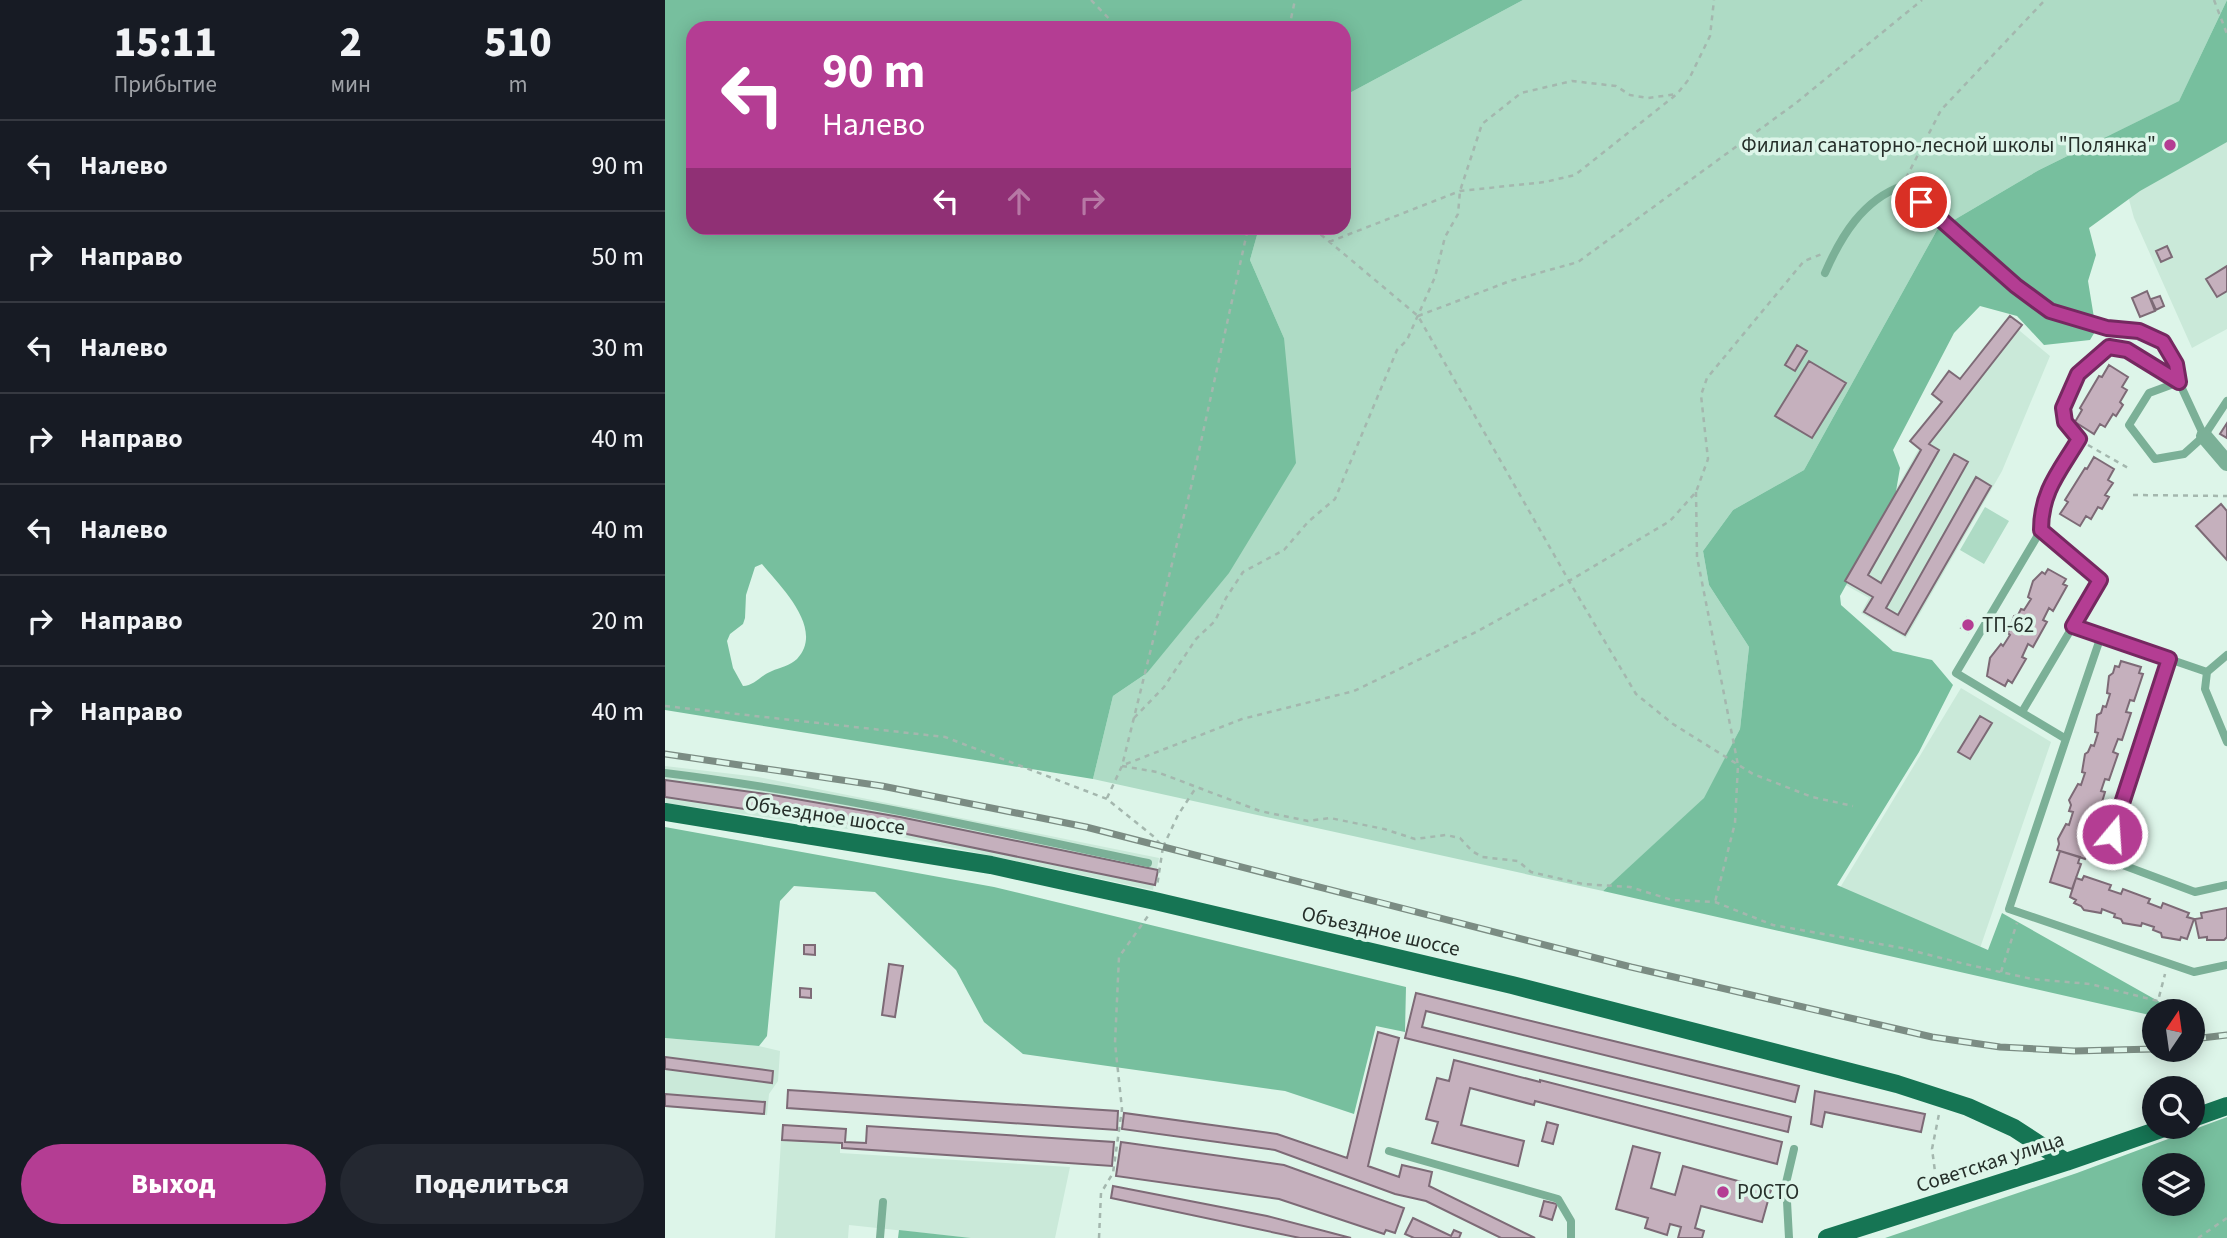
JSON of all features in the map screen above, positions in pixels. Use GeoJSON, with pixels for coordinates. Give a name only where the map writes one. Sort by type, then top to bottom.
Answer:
{"type":"FeatureCollection","features":[{"type":"Feature","properties":{"kind":"main road","name":"Объездное шоссе"},"geometry":{"type":"LineString","coordinates":[[665,812],[991,865],[1512,985],[1897,1084],[1942,1098],[2014,1128],[2066,1162]]}},
{"type":"Feature","properties":{"kind":"main road"},"geometry":{"type":"LineString","coordinates":[[2205,1114],[2227,1106]]}},
{"type":"Feature","properties":{"kind":"main road","name":"Советская улица"},"geometry":{"type":"LineString","coordinates":[[1827,1238],[2142,1136]]}},
{"type":"Feature","properties":{"kind":"street"},"geometry":{"type":"LineString","coordinates":[[2204,436],[2227,463]]}},
{"type":"Feature","properties":{"kind":"lane"},"geometry":{"type":"LineString","coordinates":[[1825,272],[1839,241],[1853,221],[1886,191],[1902,186],[2016,286],[2050,311],[2107,328],[2139,331],[2163,342],[2176,364],[2179,382],[2204,436]]}},
{"type":"Feature","properties":{"kind":"lane"},"geometry":{"type":"LineString","coordinates":[[2066,739],[1956,673],[2041,530],[2045,495],[2079,439],[2065,422],[2063,408],[2078,374],[2109,347],[2127,350],[2179,382]]}},
{"type":"Feature","properties":{"kind":"lane"},"geometry":{"type":"LineString","coordinates":[[2179,382],[2149,393],[2129,425],[2155,459],[2184,454],[2204,436],[2227,401]]}},
{"type":"Feature","properties":{"kind":"lane"},"geometry":{"type":"LineString","coordinates":[[2022,712],[2100,580],[2041,530]]}},
{"type":"Feature","properties":{"kind":"lane"},"geometry":{"type":"LineString","coordinates":[[2073,626],[2207,672]]}},
{"type":"Feature","properties":{"kind":"lane"},"geometry":{"type":"LineString","coordinates":[[2101,636],[2009,909],[2194,972],[2227,965]]}},
{"type":"Feature","properties":{"kind":"lane"},"geometry":{"type":"LineString","coordinates":[[2227,655],[2207,672],[2204,689],[2227,742]]}},
{"type":"Feature","properties":{"kind":"lane"},"geometry":{"type":"LineString","coordinates":[[2169,659],[2104,858],[2195,892],[2227,885]]}},
{"type":"Feature","properties":{"kind":"lane"},"geometry":{"type":"LineString","coordinates":[[665,773],[759,785],[888,808],[1148,863]]}},
{"type":"Feature","properties":{"kind":"lane"},"geometry":{"type":"LineString","coordinates":[[1789,1238],[1786,1182],[1794,1149]]}},
{"type":"Feature","properties":{"kind":"lane"},"geometry":{"type":"LineString","coordinates":[[1389,1151],[1558,1199],[1571,1221],[1571,1238]]}},
{"type":"Feature","properties":{"kind":"lane"},"geometry":{"type":"LineString","coordinates":[[880,1238],[883,1202]]}},
{"type":"Feature","properties":{"kind":"path"},"geometry":{"type":"LineString","coordinates":[[1091,0],[1111,21]]}},
{"type":"Feature","properties":{"kind":"path"},"geometry":{"type":"LineString","coordinates":[[1290,21],[1295,0]]}},
{"type":"Feature","properties":{"kind":"path"},"geometry":{"type":"LineString","coordinates":[[1351,233],[1460,191],[1545,182],[1575,175],[1677,94],[1689,79],[1710,36],[1714,0]]}},
{"type":"Feature","properties":{"kind":"path"},"geometry":{"type":"LineString","coordinates":[[1418,316],[1510,281],[1578,262],[1796,103],[1923,0]]}},
{"type":"Feature","properties":{"kind":"path"},"geometry":{"type":"LineString","coordinates":[[1902,186],[1941,110],[2045,0]]}},
{"type":"Feature","properties":{"kind":"path"},"geometry":{"type":"LineString","coordinates":[[2214,0],[2227,34]]}},
{"type":"Feature","properties":{"kind":"path"},"geometry":{"type":"LineString","coordinates":[[1134,718],[1164,687],[1196,639],[1215,621],[1243,572],[1284,550],[1308,522],[1335,499],[1397,350],[1407,340],[1435,277],[1445,237],[1458,214],[1460,191],[1482,124],[1521,93],[1572,81],[1615,86],[1630,95],[1648,98],[1677,94]]}},
{"type":"Feature","properties":{"kind":"path"},"geometry":{"type":"LineString","coordinates":[[1107,799],[1122,766],[1134,718],[1191,487],[1246,235]]}},
{"type":"Feature","properties":{"kind":"path"},"geometry":{"type":"LineString","coordinates":[[1320,235],[1418,316],[1636,694],[1673,724],[1753,774],[1812,797],[1853,806]]}},
{"type":"Feature","properties":{"kind":"path"},"geometry":{"type":"LineString","coordinates":[[1328,242],[1346,235]]}},
{"type":"Feature","properties":{"kind":"path"},"geometry":{"type":"LineString","coordinates":[[1715,902],[1735,823],[1738,765],[1697,557],[1696,492],[1707,459],[1701,395],[1707,378],[1804,261],[1823,253],[1839,241]]}},
{"type":"Feature","properties":{"kind":"path"},"geometry":{"type":"LineString","coordinates":[[2079,439],[2128,468]]}},
{"type":"Feature","properties":{"kind":"path"},"geometry":{"type":"LineString","coordinates":[[1122,766],[1242,719],[1354,691],[1476,632],[1569,582],[1669,521],[1696,492]]}},
{"type":"Feature","properties":{"kind":"path"},"geometry":{"type":"LineString","coordinates":[[2133,495],[2227,496]]}},
{"type":"Feature","properties":{"kind":"path"},"geometry":{"type":"LineString","coordinates":[[665,706],[946,737],[1107,799],[1163,847]]}},
{"type":"Feature","properties":{"kind":"path"},"geometry":{"type":"LineString","coordinates":[[1122,766],[1157,772],[1260,811],[1308,821],[1330,818],[1415,839],[1446,835],[1460,838],[1482,857],[1518,861],[1531,872],[1583,884],[1630,887],[1672,900],[1715,902],[1773,925],[1902,948],[2032,979],[2090,984],[2158,1001],[2162,976],[2173,964]]}},
{"type":"Feature","properties":{"kind":"path"},"geometry":{"type":"LineString","coordinates":[[1099,1238],[1101,1193],[1113,1173],[1122,1108],[1115,1043],[1119,957],[1155,901],[1163,847],[1178,815],[1197,786]]}},
{"type":"Feature","properties":{"kind":"path"},"geometry":{"type":"LineString","coordinates":[[2001,972],[2020,913]]}},
{"type":"Feature","properties":{"kind":"path"},"geometry":{"type":"LineString","coordinates":[[1936,1179],[1932,1149],[1942,1098]]}},
{"type":"Feature","properties":{"kind":"path"},"geometry":{"type":"LineString","coordinates":[[2198,1238],[2227,1218]]}},
{"type":"Feature","properties":{"kind":"shaded area"},"geometry":{"type":"Polygon","coordinates":[[[1523,0],[2227,0],[2179,101],[2039,170],[1937,230],[1804,470],[1733,510],[1703,551],[1709,585],[1749,647],[1740,729],[1705,798],[1603,891],[1093,779],[1113,696],[1147,673],[1284,338],[1250,260],[1257,235],[1351,235],[1351,92],[1523,0]]]}},
{"type":"Feature","properties":{"kind":"shaded area","name":"Филиал санаторно-лесной школы \"Полянка\""},"geometry":{"type":"Polygon","coordinates":[[[2085,38],[2227,72],[2227,329],[2192,348],[2134,218],[2085,38]]]}},
{"type":"Feature","properties":{"kind":"shaded area"},"geometry":{"type":"Polygon","coordinates":[[[2014,326],[2050,356],[2002,471],[1906,638],[1861,613],[1869,598],[1842,583],[1932,426],[2014,326]]]}},
{"type":"Feature","properties":{"kind":"shaded area"},"geometry":{"type":"Polygon","coordinates":[[[1985,507],[2009,521],[1984,564],[1960,550],[1985,507]]]}},
{"type":"Feature","properties":{"kind":"shaded area"},"geometry":{"type":"Polygon","coordinates":[[[1961,688],[2051,742],[1979,951],[1835,896],[1961,688]]]}},
{"type":"Feature","properties":{"kind":"shaded area"},"geometry":{"type":"Polygon","coordinates":[[[665,766],[758,777],[1159,858],[1153,890],[897,836],[665,803],[665,766]]]}},
{"type":"Feature","properties":{"kind":"shaded area"},"geometry":{"type":"Polygon","coordinates":[[[665,1038],[759,1046],[780,1051],[778,1081],[769,1094],[767,1115],[665,1107],[665,1038]]]}},
{"type":"Feature","properties":{"kind":"shaded area"},"geometry":{"type":"Polygon","coordinates":[[[781,1141],[840,1144],[840,1153],[1070,1167],[1055,1238],[971,1238],[849,1225],[848,1238],[775,1238],[781,1141]]]}},
{"type":"Feature","properties":{"kind":"green space"},"geometry":{"type":"Polygon","coordinates":[[[665,0],[1523,0],[1351,92],[1351,21],[686,21],[686,235],[1257,235],[1250,260],[1284,338],[1296,463],[1229,573],[1147,673],[1113,696],[1093,779],[665,710],[665,0]],[[762,564],[755,567],[746,595],[743,624],[730,634],[727,641],[733,668],[743,686],[792,663],[804,647],[806,635],[803,622],[789,596],[762,564]]]}},
{"type":"Feature","properties":{"kind":"green space"},"geometry":{"type":"Polygon","coordinates":[[[2227,0],[2227,142],[2140,191],[2089,228],[2096,255],[2088,281],[2096,330],[2090,340],[2044,345],[2017,316],[1980,306],[1954,333],[1893,450],[1900,468],[1895,497],[1840,596],[1841,605],[1893,651],[1932,660],[1953,685],[1919,752],[1837,885],[1988,950],[2002,913],[2154,999],[2142,999],[2142,1013],[1603,891],[1704,798],[1740,729],[1749,647],[1709,585],[1703,551],[1733,510],[1804,470],[1937,230],[2039,170],[2179,101],[2227,0]]]}},
{"type":"Feature","properties":{"kind":"green space"},"geometry":{"type":"Polygon","coordinates":[[[665,827],[994,887],[1406,987],[1405,1032],[1376,1026],[1354,1114],[1285,1091],[1023,1054],[984,1022],[956,970],[875,892],[794,886],[780,901],[767,1036],[759,1046],[665,1038],[665,827]]]}},
{"type":"Feature","properties":{"kind":"green space"},"geometry":{"type":"Polygon","coordinates":[[[2227,1117],[2227,1238],[1885,1238],[2168,1139],[2205,1139],[2205,1125],[2227,1117]]]}},
{"type":"Feature","properties":{"kind":"green space"},"geometry":{"type":"Polygon","coordinates":[[[899,1230],[971,1238],[898,1238],[899,1230]]]}},
{"type":"Feature","properties":{"kind":"building"},"geometry":{"type":"Polygon","coordinates":[[[2167,246],[2172,257],[2161,262],[2156,251],[2167,246]]]}},
{"type":"Feature","properties":{"kind":"building"},"geometry":{"type":"Polygon","coordinates":[[[2227,266],[2227,291],[2217,297],[2206,279],[2227,266]]]}},
{"type":"Feature","properties":{"kind":"building"},"geometry":{"type":"Polygon","coordinates":[[[2147,291],[2155,311],[2140,317],[2132,298],[2147,291]]]}},
{"type":"Feature","properties":{"kind":"building"},"geometry":{"type":"Polygon","coordinates":[[[2160,296],[2164,306],[2156,310],[2151,299],[2160,296]]]}},
{"type":"Feature","properties":{"kind":"building"},"geometry":{"type":"Polygon","coordinates":[[[2010,316],[2022,325],[1929,444],[1939,450],[1868,575],[1881,583],[1954,454],[1968,462],[1886,608],[1898,615],[1976,477],[1991,486],[1905,635],[1864,612],[1873,597],[1845,581],[1921,450],[1910,441],[1942,402],[1932,394],[1949,371],[1960,379],[2010,316]]]}},
{"type":"Feature","properties":{"kind":"building"},"geometry":{"type":"Polygon","coordinates":[[[1797,345],[1807,351],[1795,371],[1785,365],[1797,345]]]}},
{"type":"Feature","properties":{"kind":"building"},"geometry":{"type":"Polygon","coordinates":[[[1809,361],[1846,383],[1812,438],[1775,416],[1809,361]]]}},
{"type":"Feature","properties":{"kind":"building"},"geometry":{"type":"Polygon","coordinates":[[[2109,365],[2128,377],[2122,387],[2127,390],[2120,402],[2123,405],[2116,416],[2113,414],[2105,427],[2100,424],[2094,434],[2075,422],[2099,376],[2102,377],[2109,365]]]}},
{"type":"Feature","properties":{"kind":"building"},"geometry":{"type":"Polygon","coordinates":[[[2227,423],[2227,438],[2220,434],[2227,423]]]}},
{"type":"Feature","properties":{"kind":"building"},"geometry":{"type":"Polygon","coordinates":[[[2094,457],[2114,469],[2108,480],[2113,483],[2105,495],[2109,497],[2102,509],[2098,507],[2091,519],[2086,516],[2080,526],[2060,514],[2068,502],[2065,500],[2094,457]]]}},
{"type":"Feature","properties":{"kind":"building"},"geometry":{"type":"Polygon","coordinates":[[[2221,504],[2227,511],[2227,560],[2196,526],[2221,504]]]}},
{"type":"Feature","properties":{"kind":"building"},"geometry":{"type":"Polygon","coordinates":[[[2048,569],[2066,579],[2063,584],[2067,586],[2053,611],[2049,608],[2043,620],[2047,622],[2033,647],[2028,644],[2022,657],[2026,659],[2012,683],[2008,680],[2005,686],[1987,676],[1990,658],[2010,635],[2008,633],[2014,616],[2018,615],[2021,609],[2024,610],[2031,599],[2028,597],[2033,581],[2048,569]]]}},
{"type":"Feature","properties":{"kind":"building","name":"ТП-62"},"geometry":{"type":"Polygon","coordinates":[[[1967,618],[1974,622],[1968,632],[1961,628],[1967,618]]]}},
{"type":"Feature","properties":{"kind":"building"},"geometry":{"type":"Polygon","coordinates":[[[2121,661],[2141,667],[2139,673],[2143,674],[2134,701],[2130,700],[2126,712],[2131,713],[2122,740],[2118,739],[2113,752],[2118,754],[2109,780],[2105,779],[2101,791],[2105,792],[2097,819],[2093,818],[2089,830],[2093,832],[2085,859],[2057,850],[2058,839],[2066,824],[2069,825],[2073,812],[2069,811],[2069,800],[2078,784],[2081,785],[2085,773],[2082,772],[2085,754],[2091,745],[2094,746],[2098,733],[2095,732],[2097,715],[2101,713],[2103,706],[2106,707],[2110,694],[2107,693],[2109,676],[2115,666],[2119,667],[2121,661]]]}},
{"type":"Feature","properties":{"kind":"building"},"geometry":{"type":"Polygon","coordinates":[[[1980,716],[1992,723],[1970,759],[1958,752],[1980,716]]]}},
{"type":"Feature","properties":{"kind":"building"},"geometry":{"type":"Polygon","coordinates":[[[665,780],[900,817],[1158,870],[1155,885],[897,832],[665,797],[665,780]]]}},
{"type":"Feature","properties":{"kind":"building"},"geometry":{"type":"Polygon","coordinates":[[[2060,851],[2080,857],[2078,863],[2081,864],[2072,889],[2050,882],[2060,851]]]}},
{"type":"Feature","properties":{"kind":"building"},"geometry":{"type":"Polygon","coordinates":[[[2084,876],[2111,885],[2109,890],[2121,894],[2123,889],[2150,899],[2148,903],[2161,908],[2163,903],[2189,913],[2187,917],[2194,919],[2187,939],[2162,937],[2161,933],[2153,930],[2154,927],[2142,923],[2141,926],[2123,923],[2121,919],[2114,917],[2115,914],[2102,909],[2101,913],[2084,910],[2070,897],[2076,878],[2082,880],[2084,876]]]}},
{"type":"Feature","properties":{"kind":"building"},"geometry":{"type":"Polygon","coordinates":[[[2227,908],[2227,937],[2224,940],[2199,938],[2195,919],[2202,918],[2201,913],[2227,908]]]}},
{"type":"Feature","properties":{"kind":"building"},"geometry":{"type":"Polygon","coordinates":[[[804,945],[815,945],[815,955],[804,954],[804,945]]]}},
{"type":"Feature","properties":{"kind":"building"},"geometry":{"type":"Polygon","coordinates":[[[889,964],[903,966],[895,1017],[882,1015],[889,964]]]}},
{"type":"Feature","properties":{"kind":"building"},"geometry":{"type":"Polygon","coordinates":[[[800,988],[811,989],[811,998],[800,997],[800,988]]]}},
{"type":"Feature","properties":{"kind":"building"},"geometry":{"type":"Polygon","coordinates":[[[1416,993],[1799,1086],[1795,1102],[1426,1011],[1422,1027],[1791,1117],[1788,1132],[1405,1038],[1416,993]]]}},
{"type":"Feature","properties":{"kind":"building"},"geometry":{"type":"Polygon","coordinates":[[[1378,1032],[1399,1038],[1368,1166],[1399,1177],[1402,1165],[1432,1172],[1429,1186],[1535,1238],[1501,1238],[1426,1201],[1395,1194],[1275,1150],[1122,1129],[1124,1113],[1277,1134],[1347,1158],[1378,1032]]]}},
{"type":"Feature","properties":{"kind":"building"},"geometry":{"type":"Polygon","coordinates":[[[665,1057],[773,1071],[772,1083],[665,1069],[665,1057]]]}},
{"type":"Feature","properties":{"kind":"building"},"geometry":{"type":"Polygon","coordinates":[[[1454,1060],[1782,1142],[1777,1164],[1535,1101],[1534,1105],[1470,1088],[1461,1125],[1524,1141],[1518,1166],[1432,1143],[1438,1122],[1426,1119],[1437,1078],[1449,1081],[1454,1060]]]}},
{"type":"Feature","properties":{"kind":"building"},"geometry":{"type":"Polygon","coordinates":[[[788,1090],[1118,1111],[1117,1130],[787,1108],[788,1090]]]}},
{"type":"Feature","properties":{"kind":"building"},"geometry":{"type":"Polygon","coordinates":[[[1815,1091],[1925,1114],[1921,1132],[1825,1112],[1822,1127],[1811,1124],[1815,1091]]]}},
{"type":"Feature","properties":{"kind":"building"},"geometry":{"type":"Polygon","coordinates":[[[665,1094],[765,1102],[764,1114],[665,1106],[665,1094]]]}},
{"type":"Feature","properties":{"kind":"building"},"geometry":{"type":"Polygon","coordinates":[[[1547,1122],[1558,1125],[1553,1144],[1542,1141],[1547,1122]]]}},
{"type":"Feature","properties":{"kind":"building"},"geometry":{"type":"Polygon","coordinates":[[[783,1125],[846,1129],[845,1142],[866,1143],[867,1126],[1114,1142],[1112,1166],[842,1148],[842,1143],[782,1140],[783,1125]]]}},
{"type":"Feature","properties":{"kind":"building"},"geometry":{"type":"Polygon","coordinates":[[[1121,1142],[1284,1165],[1404,1208],[1395,1233],[1386,1230],[1384,1234],[1279,1199],[1116,1176],[1121,1142]]]}},
{"type":"Feature","properties":{"kind":"building","name":"РОСТО"},"geometry":{"type":"Polygon","coordinates":[[[1633,1146],[1660,1153],[1651,1188],[1675,1195],[1683,1166],[1771,1190],[1762,1222],[1701,1206],[1695,1228],[1704,1231],[1702,1238],[1678,1238],[1681,1227],[1670,1224],[1667,1235],[1645,1228],[1648,1218],[1616,1209],[1633,1146]]]}},
{"type":"Feature","properties":{"kind":"building"},"geometry":{"type":"Polygon","coordinates":[[[1113,1186],[1267,1216],[1351,1238],[1300,1238],[1111,1198],[1113,1186]]]}},
{"type":"Feature","properties":{"kind":"building"},"geometry":{"type":"Polygon","coordinates":[[[1544,1201],[1557,1204],[1552,1220],[1540,1216],[1544,1201]]]}},
{"type":"Feature","properties":{"kind":"building"},"geometry":{"type":"Polygon","coordinates":[[[1413,1218],[1451,1236],[1454,1230],[1461,1233],[1459,1238],[1414,1238],[1405,1234],[1413,1218]]]}},
{"type":"Feature","properties":{"kind":"railway"},"geometry":{"type":"LineString","coordinates":[[665,754],[882,786],[1086,827],[1631,967],[1932,1037],[2000,1047],[2074,1051],[2142,1049]]}},
{"type":"Feature","properties":{"kind":"railway"},"geometry":{"type":"LineString","coordinates":[[2205,1038],[2227,1035]]}},
{"type":"Feature","properties":{"kind":"place","name":"Филиал санаторно-лесной школы \"Полянка\""},"geometry":{"type":"Point","coordinates":[2170,145]}},
{"type":"Feature","properties":{"kind":"place","name":"ТП-62"},"geometry":{"type":"Point","coordinates":[1968,625]}},
{"type":"Feature","properties":{"kind":"place","name":"РОСТО"},"geometry":{"type":"Point","coordinates":[1723,1192]}},
{"type":"Feature","properties":{"kind":"route"},"geometry":{"type":"LineString","coordinates":[[1921,202],[2016,286],[2050,311],[2107,328],[2139,331],[2163,342],[2176,364],[2179,382],[2127,350],[2109,347],[2078,374],[2063,408],[2065,422],[2079,439],[2045,495],[2041,518],[2041,530],[2100,580],[2073,626],[2169,659],[2112,834]]}}]}
